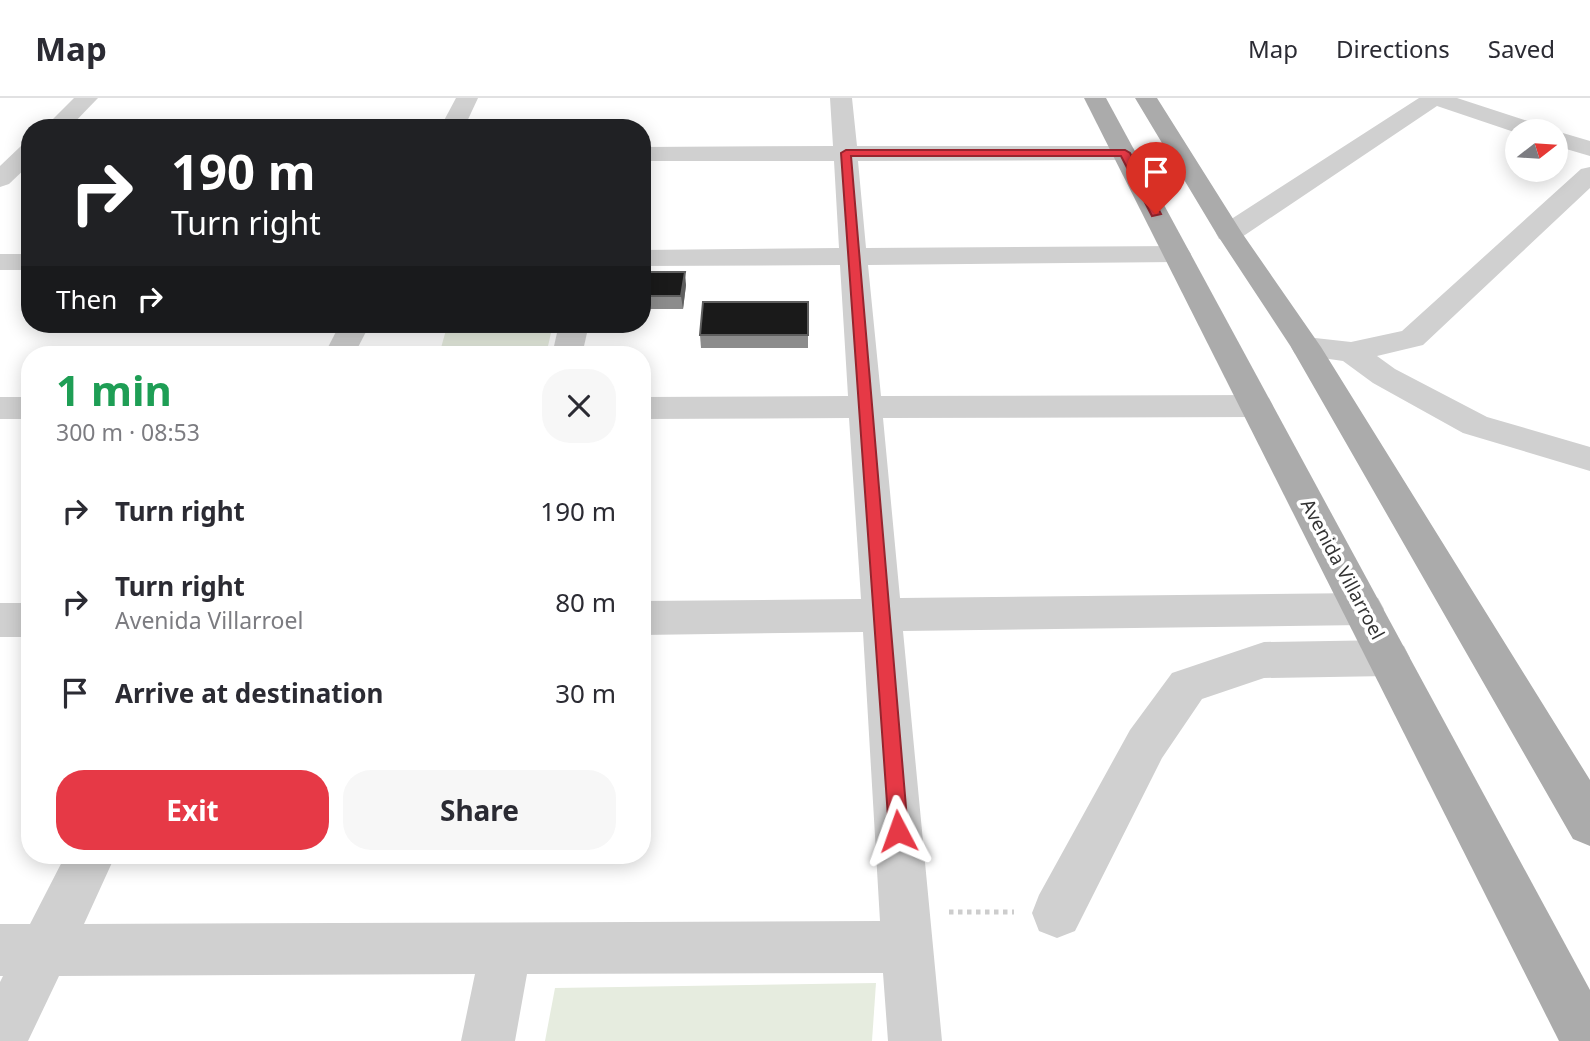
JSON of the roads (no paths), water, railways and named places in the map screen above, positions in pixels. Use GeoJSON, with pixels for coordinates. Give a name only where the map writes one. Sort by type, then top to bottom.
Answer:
{"type":"FeatureCollection","features":[{"type":"Feature","properties":{"kind":"main road","name":"Avenida Villarroel"},"geometry":{"type":"LineString","coordinates":[[1095,98],[1588,1041]]}},
{"type":"Feature","properties":{"kind":"main road"},"geometry":{"type":"LineString","coordinates":[[1153,100],[1229,233],[1306,347],[1590,823]]}},
{"type":"Feature","properties":{"kind":"street"},"geometry":{"type":"LineString","coordinates":[[65,119],[87,98]]}},
{"type":"Feature","properties":{"kind":"street"},"geometry":{"type":"LineString","coordinates":[[456,119],[467,98]]}},
{"type":"Feature","properties":{"kind":"street"},"geometry":{"type":"LineString","coordinates":[[841,98],[915,1041]]}},
{"type":"Feature","properties":{"kind":"street"},"geometry":{"type":"LineString","coordinates":[[1229,233],[1435,98],[1505,121]]}},
{"type":"Feature","properties":{"kind":"street"},"geometry":{"type":"LineString","coordinates":[[1568,142],[1590,149]]}},
{"type":"Feature","properties":{"kind":"street"},"geometry":{"type":"LineString","coordinates":[[0,154],[21,153]]}},
{"type":"Feature","properties":{"kind":"street"},"geometry":{"type":"LineString","coordinates":[[651,153],[1125,153]]}},
{"type":"Feature","properties":{"kind":"street"},"geometry":{"type":"LineString","coordinates":[[0,179],[21,160]]}},
{"type":"Feature","properties":{"kind":"street"},"geometry":{"type":"LineString","coordinates":[[1306,347],[1351,352],[1412,338],[1590,174]]}},
{"type":"Feature","properties":{"kind":"street"},"geometry":{"type":"LineString","coordinates":[[651,258],[1177,254]]}},
{"type":"Feature","properties":{"kind":"street"},"geometry":{"type":"LineString","coordinates":[[0,262],[21,262]]}},
{"type":"Feature","properties":{"kind":"street"},"geometry":{"type":"LineString","coordinates":[[1351,352],[1384,376],[1475,425],[1590,460]]}},
{"type":"Feature","properties":{"kind":"street"},"geometry":{"type":"LineString","coordinates":[[651,408],[1257,406]]}},
{"type":"Feature","properties":{"kind":"street"},"geometry":{"type":"LineString","coordinates":[[0,408],[21,408]]}},
{"type":"Feature","properties":{"kind":"street"},"geometry":{"type":"LineString","coordinates":[[651,618],[1364,609]]}},
{"type":"Feature","properties":{"kind":"street"},"geometry":{"type":"LineString","coordinates":[[0,620],[21,620]]}},
{"type":"Feature","properties":{"kind":"street"},"geometry":{"type":"LineString","coordinates":[[1057,913],[1146,744],[1187,686],[1264,660],[1390,658]]}},
{"type":"Feature","properties":{"kind":"street"},"geometry":{"type":"LineString","coordinates":[[0,1039],[22,950],[85,864]]}},
{"type":"Feature","properties":{"kind":"street"},"geometry":{"type":"LineString","coordinates":[[22,950],[506,948],[906,929]]}},
{"type":"Feature","properties":{"kind":"street"},"geometry":{"type":"LineString","coordinates":[[488,1041],[506,948]]}}]}
